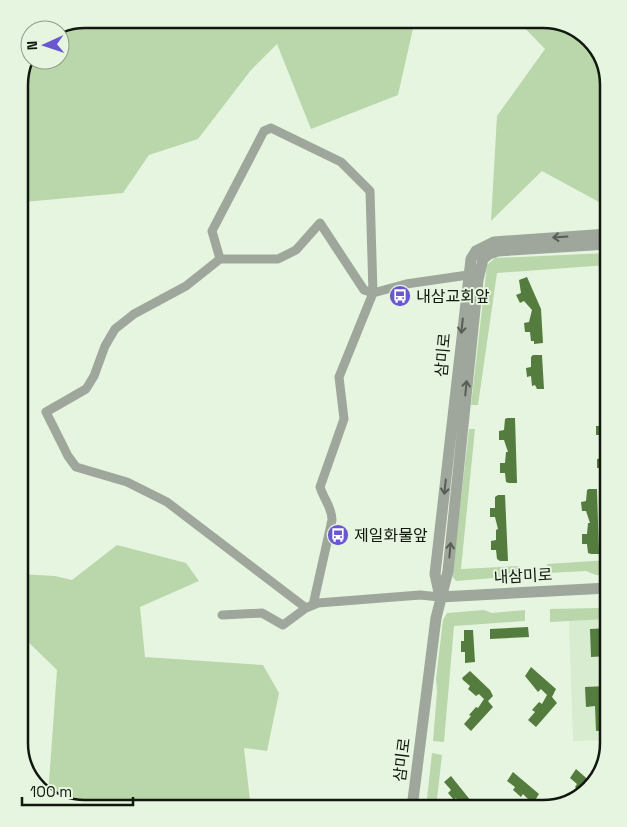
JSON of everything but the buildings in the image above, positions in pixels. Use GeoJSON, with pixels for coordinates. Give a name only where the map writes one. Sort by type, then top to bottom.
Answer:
{"type":"FeatureCollection","features":[{"type":"Feature","properties":{"kind":"street"},"geometry":{"type":"LineString","coordinates":[[220,259],[212,232],[264,131],[271,128],[341,162],[370,191],[373,293],[339,377],[344,419],[320,487],[323,498],[332,509],[332,520],[310,607]]}},
{"type":"Feature","properties":{"kind":"street"},"geometry":{"type":"LineString","coordinates":[[310,607],[167,502],[127,482],[76,467],[68,456],[46,412],[86,389],[94,376],[104,346],[115,329],[134,314],[186,286],[220,259],[278,259],[296,250],[320,223],[364,290],[373,293],[406,284],[468,275]]}},
{"type":"Feature","properties":{"kind":"street","name":"삼미로"},"geometry":{"type":"LineString","coordinates":[[440,597],[435,574],[468,275],[472,259],[476,251],[494,242],[600,235]]}},
{"type":"Feature","properties":{"kind":"street","name":"삼미로"},"geometry":{"type":"LineString","coordinates":[[413,800],[440,597],[448,571],[471,342],[483,259],[489,254],[498,251],[600,245]]}},
{"type":"Feature","properties":{"kind":"street","name":"내삼미로"},"geometry":{"type":"LineString","coordinates":[[440,597],[600,588]]}},
{"type":"Feature","properties":{"kind":"street"},"geometry":{"type":"LineString","coordinates":[[222,614],[262,613],[284,625],[310,607],[420,596],[440,597]]}},
{"type":"Feature","properties":{"kind":"shaded area"},"geometry":{"type":"Polygon","coordinates":[[[413,28],[398,95],[311,129],[277,44],[251,70],[198,139],[149,155],[123,193],[28,202],[29,70],[70,70],[70,30],[74,29],[413,28]]]}},
{"type":"Feature","properties":{"kind":"shaded area"},"geometry":{"type":"Polygon","coordinates":[[[525,28],[557,29],[571,35],[585,47],[594,59],[600,85],[600,203],[542,171],[491,221],[497,116],[545,49],[525,28]]]}},
{"type":"Feature","properties":{"kind":"shaded area"},"geometry":{"type":"Polygon","coordinates":[[[600,253],[600,266],[497,273],[478,405],[471,405],[487,265],[495,258],[600,253]]]}},
{"type":"Feature","properties":{"kind":"shaded area"},"geometry":{"type":"Polygon","coordinates":[[[469,429],[475,429],[461,569],[519,566],[519,576],[456,581],[452,576],[469,429]]]}},
{"type":"Feature","properties":{"kind":"shaded area"},"geometry":{"type":"Polygon","coordinates":[[[117,545],[186,563],[199,581],[140,607],[145,657],[263,665],[279,693],[267,751],[244,748],[250,800],[85,800],[70,798],[49,786],[57,670],[28,642],[28,574],[55,576],[72,580],[117,545]]]}},
{"type":"Feature","properties":{"kind":"shaded area"},"geometry":{"type":"Polygon","coordinates":[[[600,561],[600,575],[586,571],[548,573],[547,564],[600,561]]]}},
{"type":"Feature","properties":{"kind":"shaded area"},"geometry":{"type":"Polygon","coordinates":[[[600,607],[600,619],[550,622],[550,609],[600,607]]]}},
{"type":"Feature","properties":{"kind":"shaded area"},"geometry":{"type":"Polygon","coordinates":[[[484,610],[492,613],[525,610],[525,621],[454,626],[444,742],[433,741],[437,692],[436,679],[443,620],[447,613],[484,610]]]}},
{"type":"Feature","properties":{"kind":"shaded area"},"geometry":{"type":"Polygon","coordinates":[[[600,619],[600,740],[573,741],[569,621],[600,619]]]}},
{"type":"Feature","properties":{"kind":"shaded area"},"geometry":{"type":"Polygon","coordinates":[[[432,753],[442,755],[437,800],[427,800],[432,753]]]}},
{"type":"Feature","properties":{"kind":"place","name":"내삼교회앞"},"geometry":{"type":"Point","coordinates":[400,296]}},
{"type":"Feature","properties":{"kind":"place","name":"제일화물앞"},"geometry":{"type":"Point","coordinates":[338,535]}}]}
